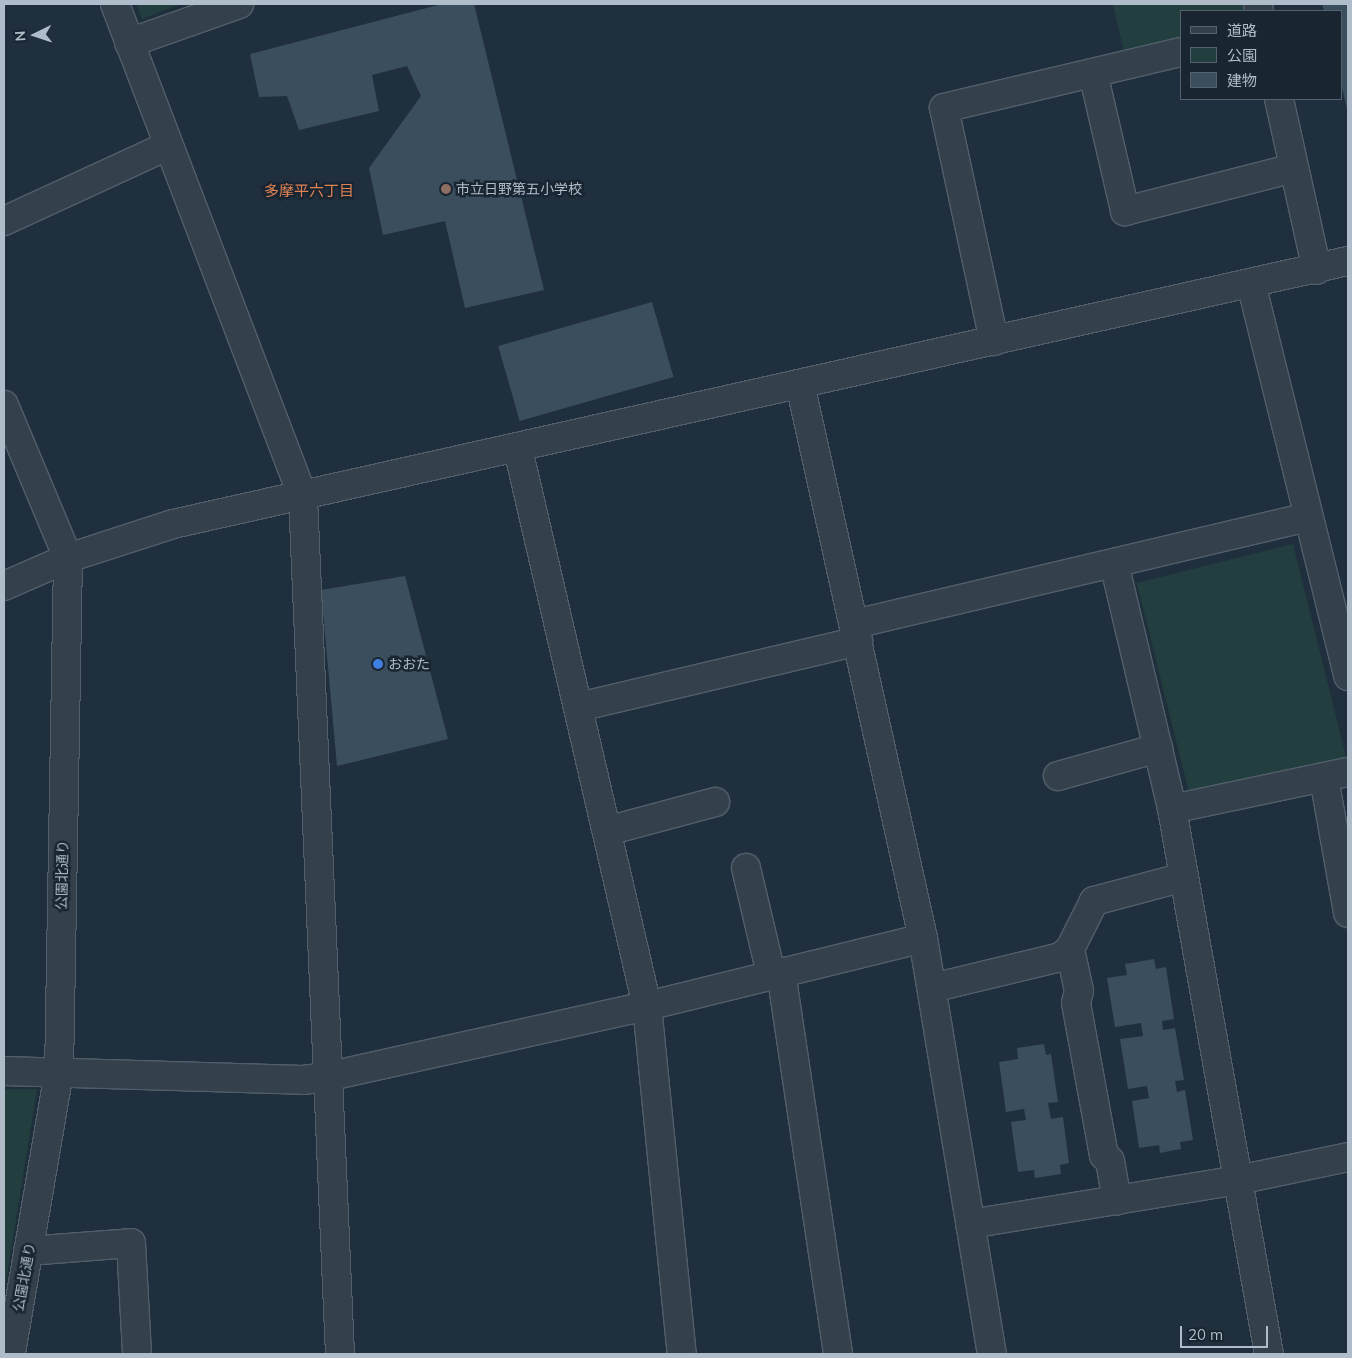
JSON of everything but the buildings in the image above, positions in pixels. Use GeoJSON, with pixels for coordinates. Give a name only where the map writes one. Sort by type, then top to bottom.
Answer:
{"type":"FeatureCollection","features":[{"type":"Feature","properties":{"kind":"street"},"geometry":{"type":"LineString","coordinates":[[115,4],[167,146],[303,498],[326,1077],[340,1354]]}},
{"type":"Feature","properties":{"kind":"street"},"geometry":{"type":"LineString","coordinates":[[129,43],[239,4]]}},
{"type":"Feature","properties":{"kind":"street"},"geometry":{"type":"LineString","coordinates":[[994,341],[944,108],[1180,52]]}},
{"type":"Feature","properties":{"kind":"street"},"geometry":{"type":"LineString","coordinates":[[1093,73],[1125,211],[1294,168]]}},
{"type":"Feature","properties":{"kind":"street"},"geometry":{"type":"LineString","coordinates":[[1279,100],[1317,270]]}},
{"type":"Feature","properties":{"kind":"street"},"geometry":{"type":"LineString","coordinates":[[4,221],[167,146]]}},
{"type":"Feature","properties":{"kind":"street"},"geometry":{"type":"LineString","coordinates":[[4,586],[68,558],[173,524],[303,498],[800,384],[1251,283],[1317,270],[1348,261]]}},
{"type":"Feature","properties":{"kind":"street"},"geometry":{"type":"LineString","coordinates":[[1251,283],[1309,517],[1340,606],[1348,676]]}},
{"type":"Feature","properties":{"kind":"street"},"geometry":{"type":"LineString","coordinates":[[800,384],[857,633],[923,938],[992,1354]]}},
{"type":"Feature","properties":{"kind":"street","name":"公園北通り"},"geometry":{"type":"LineString","coordinates":[[4,405],[68,558],[59,1072],[11,1354]]}},
{"type":"Feature","properties":{"kind":"street"},"geometry":{"type":"LineString","coordinates":[[518,449],[647,1006],[682,1354]]}},
{"type":"Feature","properties":{"kind":"street"},"geometry":{"type":"LineString","coordinates":[[579,707],[1114,563],[1309,517]]}},
{"type":"Feature","properties":{"kind":"street"},"geometry":{"type":"LineString","coordinates":[[1114,563],[1172,809],[1269,1354]]}},
{"type":"Feature","properties":{"kind":"street"},"geometry":{"type":"LineString","coordinates":[[1058,776],[1158,748]]}},
{"type":"Feature","properties":{"kind":"street"},"geometry":{"type":"LineString","coordinates":[[1172,809],[1336,775],[1348,912]]}},
{"type":"Feature","properties":{"kind":"street"},"geometry":{"type":"LineString","coordinates":[[607,831],[715,802]]}},
{"type":"Feature","properties":{"kind":"street"},"geometry":{"type":"LineString","coordinates":[[746,868],[776,973],[838,1354]]}},
{"type":"Feature","properties":{"kind":"street"},"geometry":{"type":"LineString","coordinates":[[932,988],[1061,957],[1070,949],[1094,901],[1184,877]]}},
{"type":"Feature","properties":{"kind":"street"},"geometry":{"type":"LineString","coordinates":[[4,1071],[304,1080],[326,1077],[647,1006],[923,938]]}},
{"type":"Feature","properties":{"kind":"street"},"geometry":{"type":"LineString","coordinates":[[1070,949],[1079,992],[1076,1003],[1104,1155],[1110,1161],[1117,1200]]}},
{"type":"Feature","properties":{"kind":"street"},"geometry":{"type":"LineString","coordinates":[[970,1224],[1238,1180],[1348,1157]]}},
{"type":"Feature","properties":{"kind":"street"},"geometry":{"type":"LineString","coordinates":[[28,1251],[131,1243],[137,1354]]}},
{"type":"Feature","properties":{"kind":"green space"},"geometry":{"type":"Polygon","coordinates":[[[136,4],[181,4],[142,19],[136,4]]]}},
{"type":"Feature","properties":{"kind":"green space"},"geometry":{"type":"Polygon","coordinates":[[[1113,4],[1258,4],[1259,10],[1180,10],[1180,52],[1127,65],[1113,4]]]}},
{"type":"Feature","properties":{"kind":"green space"},"geometry":{"type":"Polygon","coordinates":[[[1293,544],[1347,760],[1191,799],[1137,583],[1293,544]]]}},
{"type":"Feature","properties":{"kind":"green space"},"geometry":{"type":"Polygon","coordinates":[[[4,1089],[37,1089],[4,1294],[4,1089]]]}},
{"type":"Feature","properties":{"kind":"place","name":"市立日野第五小学校"},"geometry":{"type":"Point","coordinates":[446,189]}},
{"type":"Feature","properties":{"kind":"place","name":"おおた"},"geometry":{"type":"Point","coordinates":[378,664]}},
{"type":"Feature","properties":{"kind":"district","name":"多摩平六丁目"},"geometry":{"type":"Point","coordinates":[309,191]}}]}
